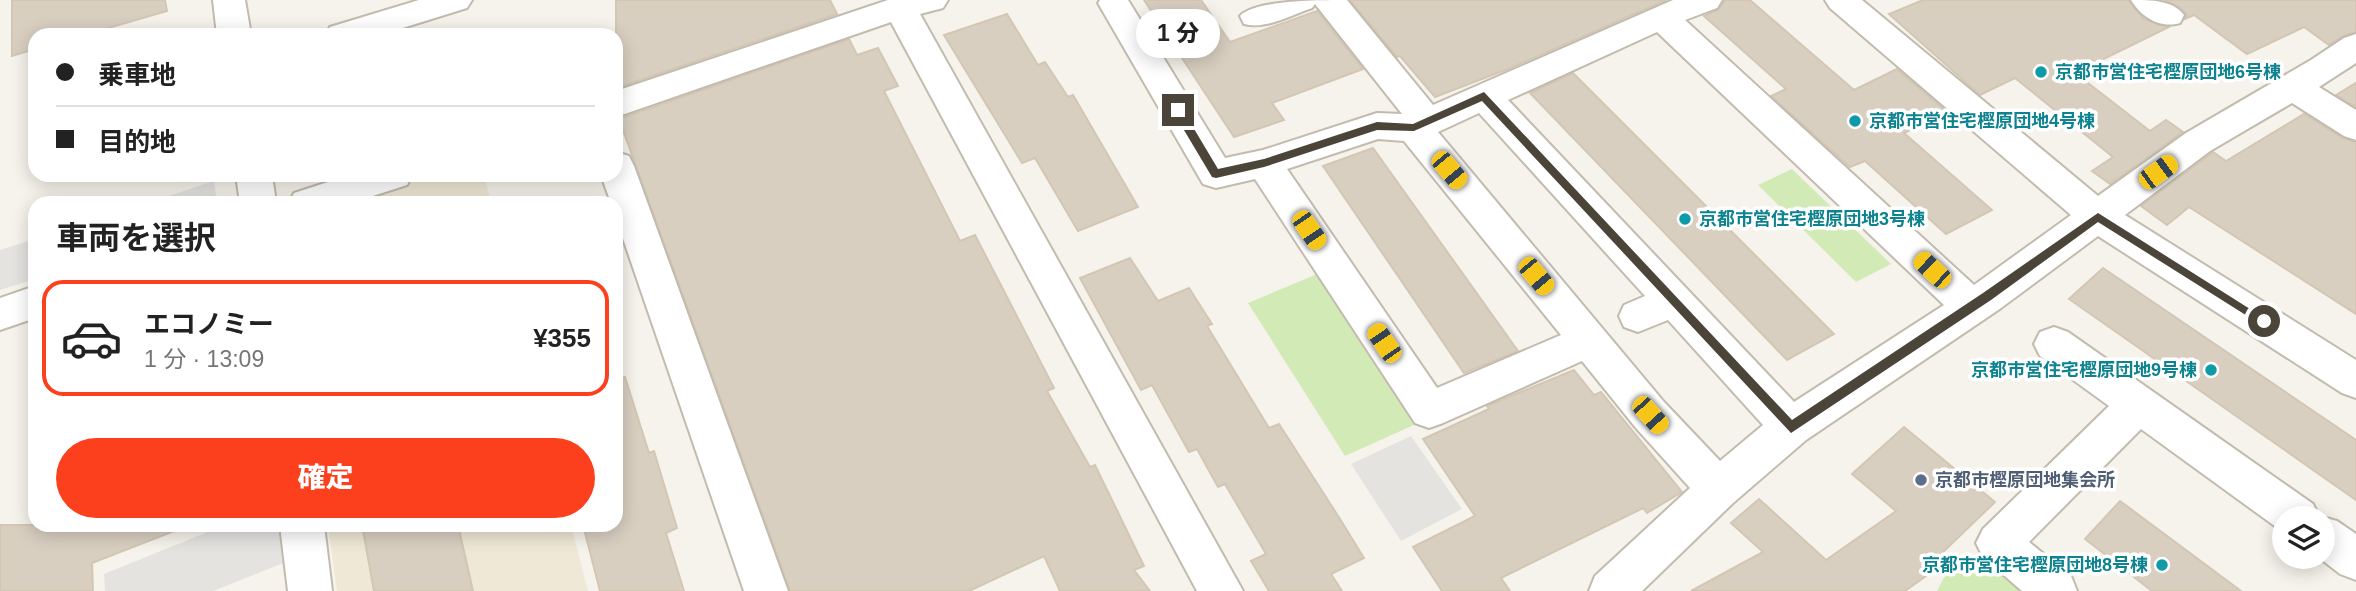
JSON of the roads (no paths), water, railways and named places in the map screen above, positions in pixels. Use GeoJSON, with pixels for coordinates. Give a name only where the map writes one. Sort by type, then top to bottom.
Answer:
{"type":"FeatureCollection","features":[{"type":"Feature","properties":{"kind":"street"},"geometry":{"type":"LineString","coordinates":[[229,0],[233,28]]}},
{"type":"Feature","properties":{"kind":"street"},"geometry":{"type":"LineString","coordinates":[[365,28],[456,0]]}},
{"type":"Feature","properties":{"kind":"street"},"geometry":{"type":"LineString","coordinates":[[1256,16],[1301,0]]}},
{"type":"Feature","properties":{"kind":"street"},"geometry":{"type":"LineString","coordinates":[[1329,0],[1588,340],[1650,415],[1718,489]]}},
{"type":"Feature","properties":{"kind":"street"},"geometry":{"type":"LineString","coordinates":[[1114,4],[1216,174],[1264,163],[1377,126],[1421,124],[1661,17],[1706,0]]}},
{"type":"Feature","properties":{"kind":"street"},"geometry":{"type":"LineString","coordinates":[[1841,0],[2098,217],[2356,381]]}},
{"type":"Feature","properties":{"kind":"street"},"geometry":{"type":"LineString","coordinates":[[623,102],[893,6],[1221,591]]}},
{"type":"Feature","properties":{"kind":"street"},"geometry":{"type":"LineString","coordinates":[[1661,17],[1971,306]]}},
{"type":"Feature","properties":{"kind":"street"},"geometry":{"type":"LineString","coordinates":[[1611,591],[1718,489],[1791,427],[1971,306],[2098,217],[2198,142],[2293,87],[2356,46]]}},
{"type":"Feature","properties":{"kind":"street"},"geometry":{"type":"LineString","coordinates":[[2293,87],[2356,127]]}},
{"type":"Feature","properties":{"kind":"street"},"geometry":{"type":"LineString","coordinates":[[1484,96],[1791,427]]}},
{"type":"Feature","properties":{"kind":"street"},"geometry":{"type":"LineString","coordinates":[[1264,163],[1429,410],[1588,340]]}},
{"type":"Feature","properties":{"kind":"street"},"geometry":{"type":"LineString","coordinates":[[329,196],[372,182]]}},
{"type":"Feature","properties":{"kind":"street"},"geometry":{"type":"LineString","coordinates":[[622,182],[766,591]]}},
{"type":"Feature","properties":{"kind":"street"},"geometry":{"type":"LineString","coordinates":[[1638,316],[1673,301]]}},
{"type":"Feature","properties":{"kind":"street"},"geometry":{"type":"LineString","coordinates":[[0,314],[28,304]]}},
{"type":"Feature","properties":{"kind":"street"},"geometry":{"type":"LineString","coordinates":[[2054,344],[2281,506]]}},
{"type":"Feature","properties":{"kind":"street"},"geometry":{"type":"LineString","coordinates":[[2055,591],[1998,543],[2138,404]]}},
{"type":"Feature","properties":{"kind":"street"},"geometry":{"type":"LineString","coordinates":[[303,532],[310,591]]}},
{"type":"Feature","properties":{"kind":"street"},"geometry":{"type":"LineString","coordinates":[[2335,544],[2356,559]]}},
{"type":"Feature","properties":{"kind":"place","name":"京都市営住宅樫原団地6号棟"},"geometry":{"type":"Point","coordinates":[2041,72]}},
{"type":"Feature","properties":{"kind":"place","name":"京都市営住宅樫原団地4号棟"},"geometry":{"type":"Point","coordinates":[1855,121]}},
{"type":"Feature","properties":{"kind":"place","name":"京都市営住宅樫原団地3号棟"},"geometry":{"type":"Point","coordinates":[1685,219]}},
{"type":"Feature","properties":{"kind":"place","name":"京都市営住宅樫原団地9号棟"},"geometry":{"type":"Point","coordinates":[2211,370]}},
{"type":"Feature","properties":{"kind":"place","name":"京都市樫原団地集会所"},"geometry":{"type":"Point","coordinates":[1921,480]}},
{"type":"Feature","properties":{"kind":"place","name":"京都市営住宅樫原団地8号棟"},"geometry":{"type":"Point","coordinates":[2162,565]}}]}
